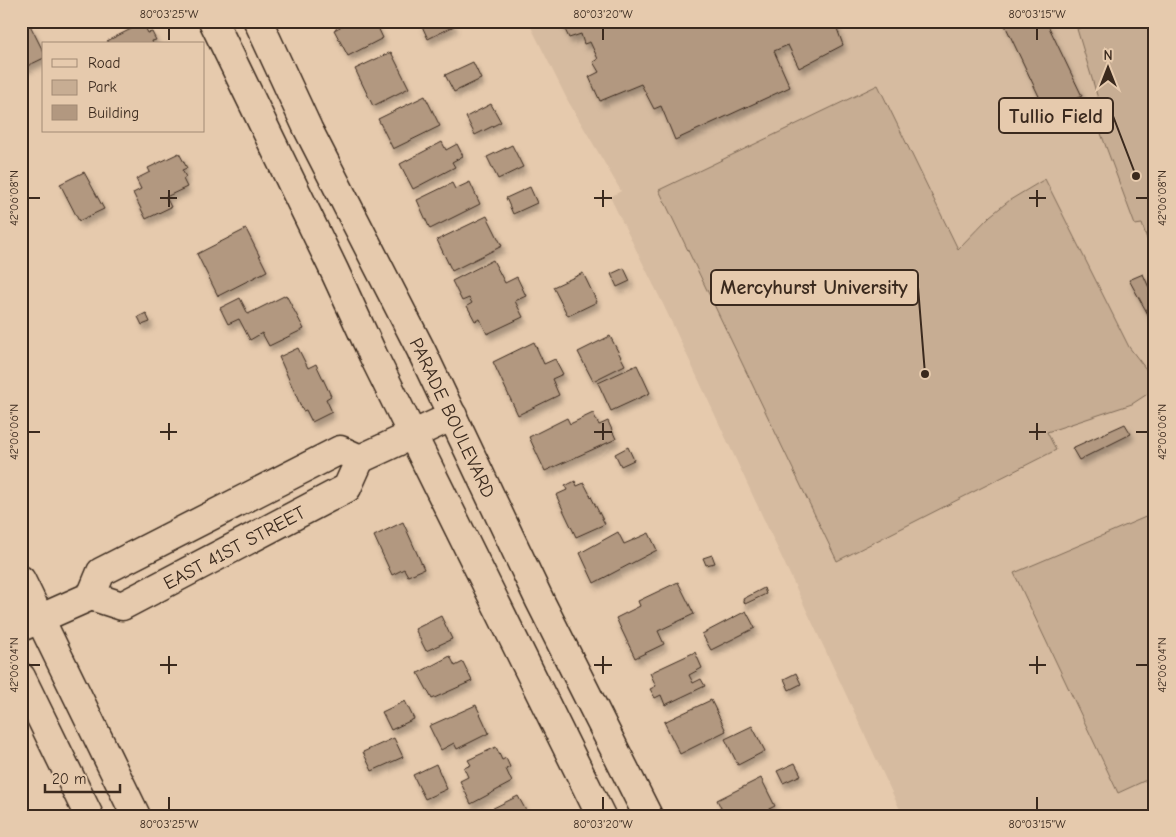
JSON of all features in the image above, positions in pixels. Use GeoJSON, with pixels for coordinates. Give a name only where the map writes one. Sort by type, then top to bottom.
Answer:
{"type":"FeatureCollection","features":[{"type":"Feature","properties":{"kind":"street"},"geometry":{"type":"LineString","coordinates":[[214,21],[412,435],[601,816]]}},
{"type":"Feature","properties":{"kind":"street","name":"PARADE BOULEVARD"},"geometry":{"type":"LineString","coordinates":[[258,21],[308,129],[453,416],[540,601],[648,816]]}},
{"type":"Feature","properties":{"kind":"street"},"geometry":{"type":"LineString","coordinates":[[360,459],[453,416]]}},
{"type":"Feature","properties":{"kind":"street","name":"EAST 41ST STREET"},"geometry":{"type":"LineString","coordinates":[[340,450],[360,459],[347,488],[122,606],[91,596],[101,572],[331,452],[340,450]]}},
{"type":"Feature","properties":{"kind":"street"},"geometry":{"type":"LineString","coordinates":[[21,580],[31,623],[136,816]]}},
{"type":"Feature","properties":{"kind":"street"},"geometry":{"type":"LineString","coordinates":[[31,623],[91,596]]}},
{"type":"Feature","properties":{"kind":"street"},"geometry":{"type":"LineString","coordinates":[[21,677],[89,816]]}},
{"type":"Feature","properties":{"kind":"shaded area"},"geometry":{"type":"Polygon","coordinates":[[[528,21],[1155,21],[1155,816],[903,816],[663,304],[610,197],[621,191],[568,101],[528,21]]]}},
{"type":"Feature","properties":{"kind":"green space"},"geometry":{"type":"Polygon","coordinates":[[[1089,21],[1155,21],[1155,263],[1142,224],[1135,225],[1099,128],[1106,125],[1077,29],[1090,25],[1089,21]]]}},
{"type":"Feature","properties":{"kind":"green space"},"geometry":{"type":"Polygon","coordinates":[[[878,85],[958,249],[990,216],[1010,200],[1045,179],[1129,347],[1152,377],[1152,391],[1132,404],[1047,432],[1056,450],[837,561],[659,190],[878,85]]]}},
{"type":"Feature","properties":{"kind":"green space"},"geometry":{"type":"Polygon","coordinates":[[[1155,513],[1155,776],[1118,793],[1014,573],[1155,513]]]}},
{"type":"Feature","properties":{"kind":"building"},"geometry":{"type":"Polygon","coordinates":[[[352,21],[375,21],[383,38],[348,56],[334,30],[352,21]]]}},
{"type":"Feature","properties":{"kind":"building"},"geometry":{"type":"Polygon","coordinates":[[[452,21],[454,26],[428,39],[420,22],[452,21]]]}},
{"type":"Feature","properties":{"kind":"building"},"geometry":{"type":"Polygon","coordinates":[[[561,21],[838,21],[835,23],[843,45],[799,68],[788,45],[774,51],[790,87],[675,140],[661,106],[654,109],[641,84],[600,101],[589,77],[599,72],[593,62],[598,59],[590,42],[584,44],[581,34],[569,38],[561,21]]]}},
{"type":"Feature","properties":{"kind":"building"},"geometry":{"type":"Polygon","coordinates":[[[1003,21],[1046,21],[1082,96],[1046,111],[1003,21]]]}},
{"type":"Feature","properties":{"kind":"building"},"geometry":{"type":"Polygon","coordinates":[[[143,23],[148,33],[152,32],[156,40],[152,42],[107,41],[143,23]]]}},
{"type":"Feature","properties":{"kind":"building"},"geometry":{"type":"Polygon","coordinates":[[[30,25],[42,49],[42,59],[21,69],[21,30],[30,25]]]}},
{"type":"Feature","properties":{"kind":"building"},"geometry":{"type":"Polygon","coordinates":[[[391,52],[409,88],[373,106],[355,69],[391,52]]]}},
{"type":"Feature","properties":{"kind":"building"},"geometry":{"type":"Polygon","coordinates":[[[473,62],[481,79],[454,92],[445,75],[473,62]]]}},
{"type":"Feature","properties":{"kind":"building"},"geometry":{"type":"Polygon","coordinates":[[[425,96],[440,126],[393,149],[378,119],[425,96]]]}},
{"type":"Feature","properties":{"kind":"building"},"geometry":{"type":"Polygon","coordinates":[[[491,104],[501,122],[475,135],[466,117],[491,104]]]}},
{"type":"Feature","properties":{"kind":"building"},"geometry":{"type":"Polygon","coordinates":[[[442,142],[446,150],[457,144],[463,156],[452,162],[455,167],[413,189],[400,164],[442,142]]]}},
{"type":"Feature","properties":{"kind":"building"},"geometry":{"type":"Polygon","coordinates":[[[512,145],[523,167],[498,179],[487,157],[512,145]]]}},
{"type":"Feature","properties":{"kind":"building"},"geometry":{"type":"Polygon","coordinates":[[[179,153],[187,168],[182,170],[186,177],[183,179],[187,187],[166,197],[171,207],[146,219],[133,193],[141,189],[136,179],[150,172],[148,168],[179,153]]]}},
{"type":"Feature","properties":{"kind":"building"},"geometry":{"type":"Polygon","coordinates":[[[84,172],[104,209],[79,221],[60,184],[84,172]]]}},
{"type":"Feature","properties":{"kind":"building"},"geometry":{"type":"Polygon","coordinates":[[[470,182],[480,204],[430,229],[417,200],[452,183],[455,189],[470,182]]]}},
{"type":"Feature","properties":{"kind":"building"},"geometry":{"type":"Polygon","coordinates":[[[530,187],[537,203],[513,214],[506,198],[530,187]]]}},
{"type":"Feature","properties":{"kind":"building"},"geometry":{"type":"Polygon","coordinates":[[[487,216],[502,246],[452,271],[437,240],[487,216]]]}},
{"type":"Feature","properties":{"kind":"building"},"geometry":{"type":"Polygon","coordinates":[[[246,229],[267,271],[218,296],[197,254],[246,229]]]}},
{"type":"Feature","properties":{"kind":"building"},"geometry":{"type":"Polygon","coordinates":[[[493,260],[505,283],[517,277],[526,296],[515,301],[523,317],[487,334],[480,319],[475,321],[467,306],[472,303],[469,298],[462,301],[452,281],[493,260]]]}},
{"type":"Feature","properties":{"kind":"building"},"geometry":{"type":"Polygon","coordinates":[[[624,268],[630,281],[617,287],[611,274],[624,268]]]}},
{"type":"Feature","properties":{"kind":"building"},"geometry":{"type":"Polygon","coordinates":[[[583,273],[597,302],[568,316],[553,287],[583,273]]]}},
{"type":"Feature","properties":{"kind":"building"},"geometry":{"type":"Polygon","coordinates":[[[1143,274],[1155,301],[1155,327],[1129,280],[1143,274]]]}},
{"type":"Feature","properties":{"kind":"building"},"geometry":{"type":"Polygon","coordinates":[[[286,295],[304,329],[269,346],[262,333],[250,340],[239,319],[228,324],[220,308],[240,298],[248,314],[286,295]]]}},
{"type":"Feature","properties":{"kind":"building"},"geometry":{"type":"Polygon","coordinates":[[[146,313],[150,322],[142,325],[138,317],[146,313]]]}},
{"type":"Feature","properties":{"kind":"building"},"geometry":{"type":"Polygon","coordinates":[[[610,336],[625,365],[593,381],[578,352],[610,336]]]}},
{"type":"Feature","properties":{"kind":"building"},"geometry":{"type":"Polygon","coordinates":[[[534,342],[544,364],[555,359],[563,374],[552,379],[559,395],[518,415],[493,362],[534,342]]]}},
{"type":"Feature","properties":{"kind":"building"},"geometry":{"type":"Polygon","coordinates":[[[298,348],[308,368],[316,364],[331,396],[326,399],[332,412],[312,422],[306,410],[303,411],[279,357],[298,348]]]}},
{"type":"Feature","properties":{"kind":"building"},"geometry":{"type":"Polygon","coordinates":[[[637,365],[650,393],[611,411],[598,383],[637,365]]]}},
{"type":"Feature","properties":{"kind":"building"},"geometry":{"type":"Polygon","coordinates":[[[593,413],[599,425],[608,421],[616,439],[545,471],[529,437],[567,418],[570,424],[593,413]]]}},
{"type":"Feature","properties":{"kind":"building"},"geometry":{"type":"Polygon","coordinates":[[[1125,424],[1131,434],[1079,460],[1072,448],[1125,424]]]}},
{"type":"Feature","properties":{"kind":"building"},"geometry":{"type":"Polygon","coordinates":[[[628,447],[634,460],[621,466],[615,454],[628,447]]]}},
{"type":"Feature","properties":{"kind":"building"},"geometry":{"type":"Polygon","coordinates":[[[575,481],[577,486],[584,483],[605,524],[576,537],[556,495],[567,490],[565,486],[575,481]]]}},
{"type":"Feature","properties":{"kind":"building"},"geometry":{"type":"Polygon","coordinates":[[[403,522],[424,569],[408,576],[404,569],[392,575],[374,536],[403,522]]]}},
{"type":"Feature","properties":{"kind":"building"},"geometry":{"type":"Polygon","coordinates":[[[618,532],[624,544],[649,533],[657,550],[594,583],[580,553],[618,532]]]}},
{"type":"Feature","properties":{"kind":"building"},"geometry":{"type":"Polygon","coordinates":[[[712,555],[715,563],[706,565],[703,558],[712,555]]]}},
{"type":"Feature","properties":{"kind":"building"},"geometry":{"type":"Polygon","coordinates":[[[678,582],[694,614],[658,631],[664,644],[635,658],[616,618],[640,606],[638,601],[678,582]]]}},
{"type":"Feature","properties":{"kind":"building"},"geometry":{"type":"Polygon","coordinates":[[[764,588],[766,594],[745,604],[743,599],[764,588]]]}},
{"type":"Feature","properties":{"kind":"building"},"geometry":{"type":"Polygon","coordinates":[[[746,611],[755,628],[711,650],[702,634],[746,611]]]}},
{"type":"Feature","properties":{"kind":"building"},"geometry":{"type":"Polygon","coordinates":[[[441,616],[452,639],[426,651],[415,629],[441,616]]]}},
{"type":"Feature","properties":{"kind":"building"},"geometry":{"type":"Polygon","coordinates":[[[695,652],[702,668],[689,675],[693,683],[701,679],[705,686],[665,705],[661,695],[655,698],[650,689],[656,686],[650,673],[695,652]]]}},
{"type":"Feature","properties":{"kind":"building"},"geometry":{"type":"Polygon","coordinates":[[[450,656],[455,666],[463,662],[472,681],[432,699],[418,673],[450,656]]]}},
{"type":"Feature","properties":{"kind":"building"},"geometry":{"type":"Polygon","coordinates":[[[796,673],[801,684],[789,690],[784,679],[796,673]]]}},
{"type":"Feature","properties":{"kind":"building"},"geometry":{"type":"Polygon","coordinates":[[[711,700],[726,731],[680,754],[664,722],[711,700]]]}},
{"type":"Feature","properties":{"kind":"building"},"geometry":{"type":"Polygon","coordinates":[[[405,701],[414,719],[391,730],[382,712],[405,701]]]}},
{"type":"Feature","properties":{"kind":"building"},"geometry":{"type":"Polygon","coordinates":[[[476,705],[489,733],[457,749],[454,743],[441,750],[429,726],[476,705]]]}},
{"type":"Feature","properties":{"kind":"building"},"geometry":{"type":"Polygon","coordinates":[[[752,726],[765,751],[738,765],[725,739],[752,726]]]}},
{"type":"Feature","properties":{"kind":"building"},"geometry":{"type":"Polygon","coordinates":[[[394,738],[403,757],[372,771],[363,752],[394,738]]]}},
{"type":"Feature","properties":{"kind":"building"},"geometry":{"type":"Polygon","coordinates":[[[496,747],[502,760],[506,758],[510,767],[506,769],[512,782],[471,804],[460,781],[468,777],[464,768],[471,765],[468,760],[496,747]]]}},
{"type":"Feature","properties":{"kind":"building"},"geometry":{"type":"Polygon","coordinates":[[[795,763],[801,775],[783,783],[777,771],[795,763]]]}},
{"type":"Feature","properties":{"kind":"building"},"geometry":{"type":"Polygon","coordinates":[[[436,764],[447,789],[425,799],[413,775],[436,764]]]}},
{"type":"Feature","properties":{"kind":"building"},"geometry":{"type":"Polygon","coordinates":[[[761,778],[775,806],[755,816],[725,816],[717,800],[761,778]]]}},
{"type":"Feature","properties":{"kind":"building"},"geometry":{"type":"Polygon","coordinates":[[[518,796],[529,816],[477,816],[518,796]]]}},
{"type":"Feature","properties":{"kind":"place","name":"Tullio Field"},"geometry":{"type":"Point","coordinates":[1136,176]}},
{"type":"Feature","properties":{"kind":"place","name":"Mercyhurst University"},"geometry":{"type":"Point","coordinates":[925,374]}}]}
